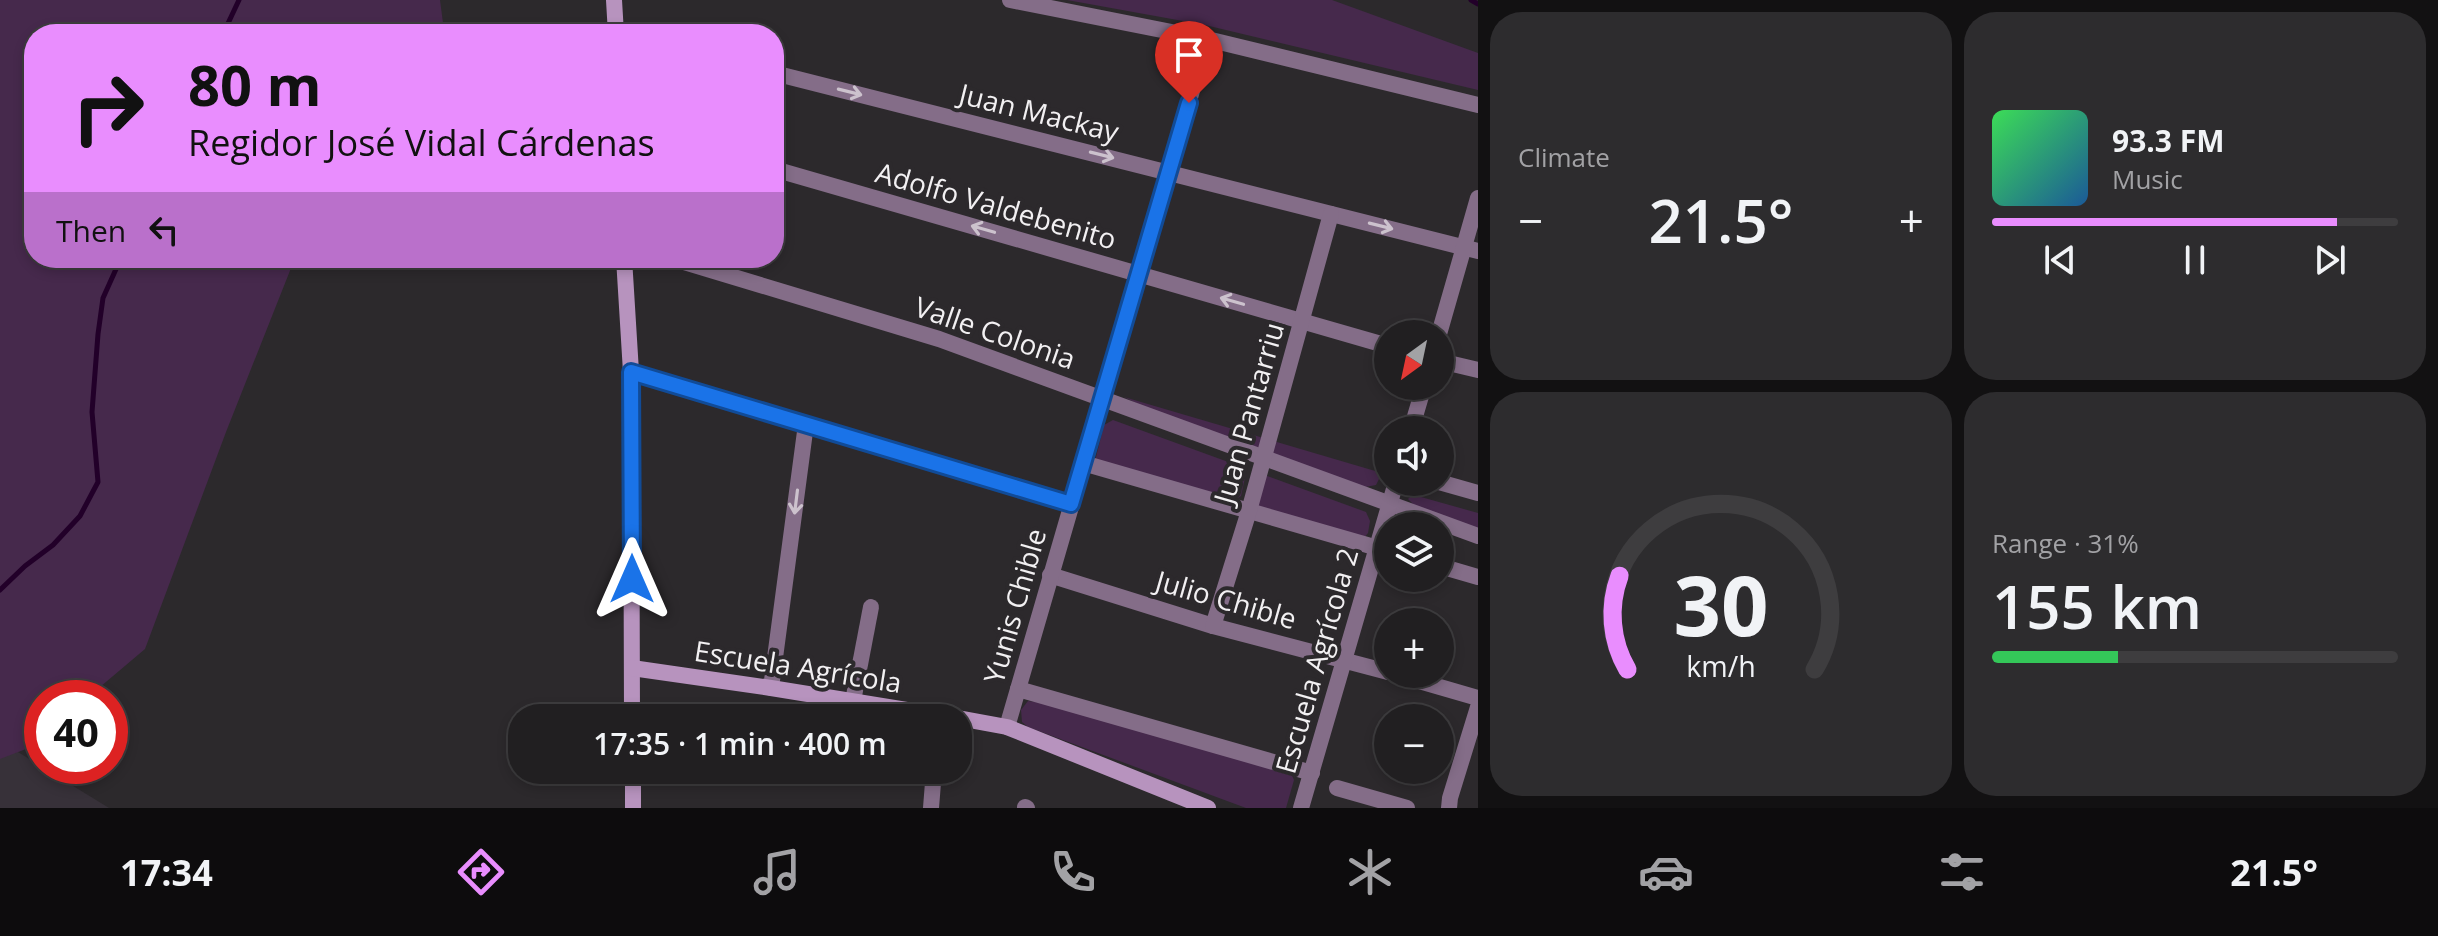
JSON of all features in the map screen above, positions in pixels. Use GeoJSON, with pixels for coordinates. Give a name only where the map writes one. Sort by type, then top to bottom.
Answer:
{"type":"FeatureCollection","features":[{"type":"Feature","properties":{"kind":"street"},"geometry":{"type":"LineString","coordinates":[[614,0],[617,24]]}},
{"type":"Feature","properties":{"kind":"street"},"geometry":{"type":"LineString","coordinates":[[1010,0],[1207,39],[1478,105]]}},
{"type":"Feature","properties":{"kind":"street","name":"Yunis Chible"},"geometry":{"type":"LineString","coordinates":[[1007,727],[1207,39]]}},
{"type":"Feature","properties":{"kind":"street","name":"Juan Mackay"},"geometry":{"type":"LineString","coordinates":[[784,76],[1471,249]]}},
{"type":"Feature","properties":{"kind":"street","name":"Adolfo Valdebenito"},"geometry":{"type":"LineString","coordinates":[[784,172],[1374,342]]}},
{"type":"Feature","properties":{"kind":"street"},"geometry":{"type":"LineString","coordinates":[[1444,320],[1471,249],[1478,198]]}},
{"type":"Feature","properties":{"kind":"street","name":"Juan Pantarriu"},"geometry":{"type":"LineString","coordinates":[[1213,626],[1249,511],[1331,214]]}},
{"type":"Feature","properties":{"kind":"street"},"geometry":{"type":"LineString","coordinates":[[625,268],[631,372],[632,704]]}},
{"type":"Feature","properties":{"kind":"street","name":"Valle Colonia"},"geometry":{"type":"LineString","coordinates":[[704,268],[939,339],[1478,536]]}},
{"type":"Feature","properties":{"kind":"street"},"geometry":{"type":"LineString","coordinates":[[1454,364],[1478,370]]}},
{"type":"Feature","properties":{"kind":"street"},"geometry":{"type":"LineString","coordinates":[[631,372],[1071,504]]}},
{"type":"Feature","properties":{"kind":"street"},"geometry":{"type":"LineString","coordinates":[[771,688],[806,424]]}},
{"type":"Feature","properties":{"kind":"street"},"geometry":{"type":"LineString","coordinates":[[1083,463],[1374,547]]}},
{"type":"Feature","properties":{"kind":"street"},"geometry":{"type":"LineString","coordinates":[[1454,486],[1478,493]]}},
{"type":"Feature","properties":{"kind":"street","name":"Escuela Agrícola 2"},"geometry":{"type":"LineString","coordinates":[[1388,512],[1392,496]]}},
{"type":"Feature","properties":{"kind":"street"},"geometry":{"type":"LineString","coordinates":[[1454,570],[1478,577]]}},
{"type":"Feature","properties":{"kind":"street","name":"Escuela Agrícola 2"},"geometry":{"type":"LineString","coordinates":[[1301,808],[1344,659],[1374,572]]}},
{"type":"Feature","properties":{"kind":"street","name":"Julio Chible"},"geometry":{"type":"LineString","coordinates":[[1050,575],[1213,626],[1374,668]]}},
{"type":"Feature","properties":{"kind":"street"},"geometry":{"type":"LineString","coordinates":[[853,701],[871,607]]}},
{"type":"Feature","properties":{"kind":"street","name":"Escuela Agrícola"},"geometry":{"type":"LineString","coordinates":[[632,668],[871,704]]}},
{"type":"Feature","properties":{"kind":"street"},"geometry":{"type":"LineString","coordinates":[[1443,688],[1478,698]]}},
{"type":"Feature","properties":{"kind":"street"},"geometry":{"type":"LineString","coordinates":[[1018,689],[1312,773]]}},
{"type":"Feature","properties":{"kind":"street"},"geometry":{"type":"LineString","coordinates":[[1449,808],[1478,707]]}},
{"type":"Feature","properties":{"kind":"street","name":"Escuela Agrícola"},"geometry":{"type":"LineString","coordinates":[[972,721],[1007,727],[1208,808]]}},
{"type":"Feature","properties":{"kind":"street"},"geometry":{"type":"LineString","coordinates":[[633,784],[633,808]]}},
{"type":"Feature","properties":{"kind":"street"},"geometry":{"type":"LineString","coordinates":[[931,808],[933,784]]}},
{"type":"Feature","properties":{"kind":"street"},"geometry":{"type":"LineString","coordinates":[[1337,788],[1407,808]]}},
{"type":"Feature","properties":{"kind":"shaded area"},"geometry":{"type":"Polygon","coordinates":[[[0,0],[440,0],[443,24],[24,24],[24,268],[291,268],[145,649],[108,680],[24,680],[24,750],[0,759],[0,0]]]}},
{"type":"Feature","properties":{"kind":"shaded area"},"geometry":{"type":"Polygon","coordinates":[[[1067,0],[1332,0],[1478,53],[1478,90],[1205,25],[1067,0]]]}},
{"type":"Feature","properties":{"kind":"shaded area"},"geometry":{"type":"Polygon","coordinates":[[[1124,397],[1374,471],[1374,485],[1365,487],[1124,397]]]}},
{"type":"Feature","properties":{"kind":"shaded area"},"geometry":{"type":"Polygon","coordinates":[[[1113,420],[1242,467],[1246,473],[1241,496],[1234,500],[1095,461],[1104,425],[1113,420]]]}},
{"type":"Feature","properties":{"kind":"shaded area"},"geometry":{"type":"Polygon","coordinates":[[[1262,474],[1366,512],[1370,521],[1368,533],[1364,538],[1260,511],[1251,500],[1262,474]]]}},
{"type":"Feature","properties":{"kind":"shaded area"},"geometry":{"type":"Polygon","coordinates":[[[1411,496],[1421,497],[1478,513],[1478,536],[1454,525],[1454,512],[1428,512],[1408,499],[1411,496]]]}},
{"type":"Feature","properties":{"kind":"shaded area"},"geometry":{"type":"Polygon","coordinates":[[[1028,701],[1291,773],[1294,780],[1286,808],[1246,808],[1028,727],[1022,722],[1021,710],[1028,701]]]}},
{"type":"Feature","properties":{"kind":"shaded area"},"geometry":{"type":"Polygon","coordinates":[[[0,741],[24,756],[24,784],[70,784],[109,808],[0,808],[0,741]]]}},
{"type":"Feature","properties":{"kind":"waterway"},"geometry":{"type":"LineString","coordinates":[[228,24],[239,0]]}},
{"type":"Feature","properties":{"kind":"waterway"},"geometry":{"type":"LineString","coordinates":[[1471,0],[1478,4]]}},
{"type":"Feature","properties":{"kind":"waterway"},"geometry":{"type":"LineString","coordinates":[[0,590],[53,545],[80,516],[98,482],[92,412],[98,334],[103,298],[116,268]]}},
{"type":"Feature","properties":{"kind":"route"},"geometry":{"type":"LineString","coordinates":[[632,579],[631,372],[1071,504],[1189,103]]}}]}
